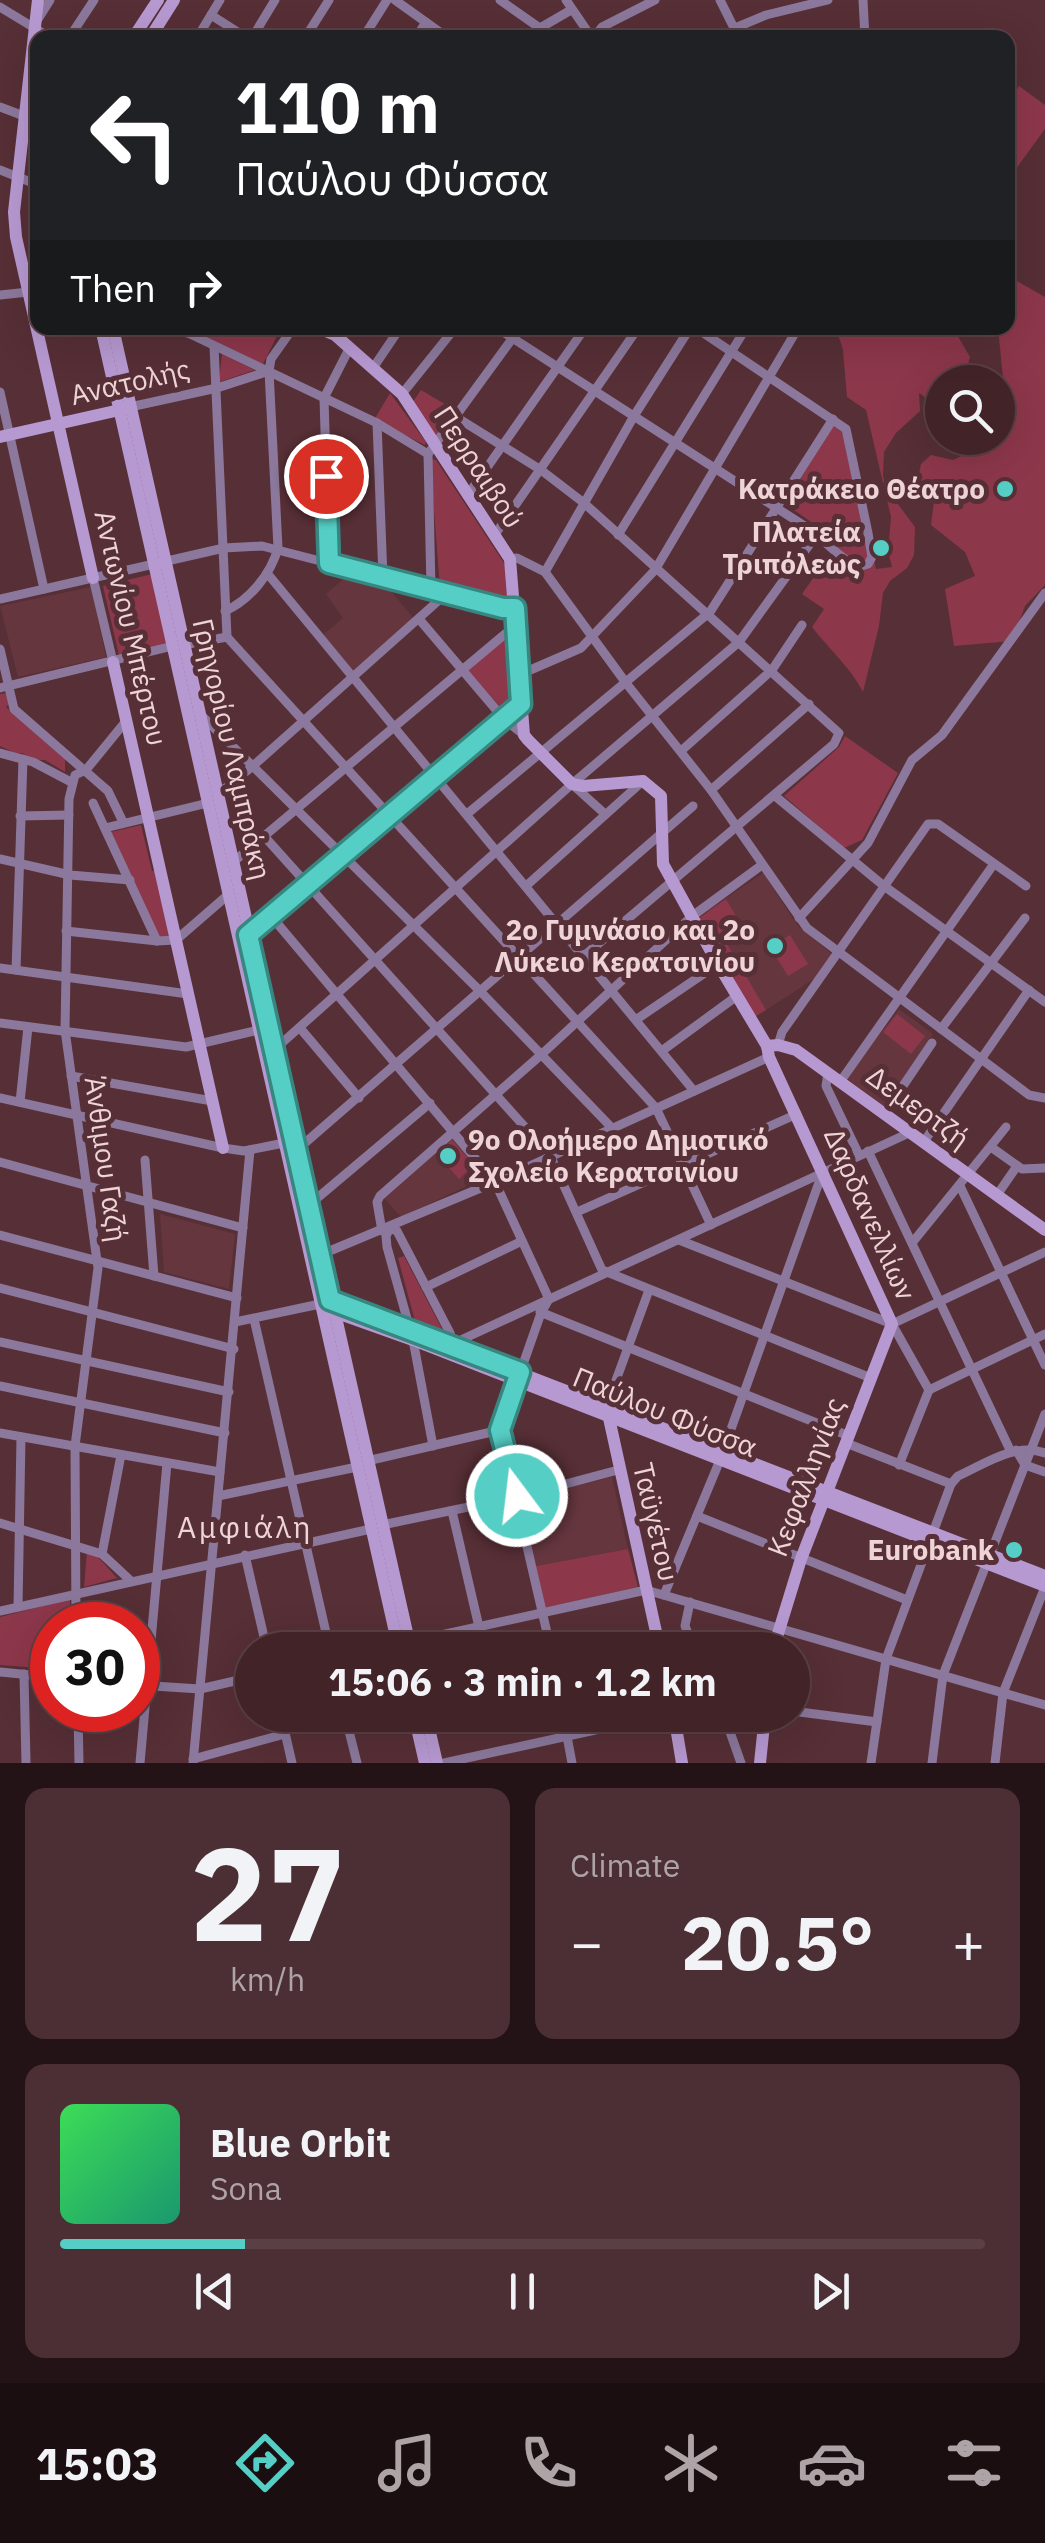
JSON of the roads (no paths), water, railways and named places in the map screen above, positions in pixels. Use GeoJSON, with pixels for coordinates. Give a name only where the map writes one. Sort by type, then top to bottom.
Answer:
{"type":"FeatureCollection","features":[{"type":"Feature","properties":{"kind":"street","name":"Αντωνίου Μπέρτου"},"geometry":{"type":"LineString","coordinates":[[34,30],[38,0]]}},
{"type":"Feature","properties":{"kind":"street"},"geometry":{"type":"LineString","coordinates":[[35,25],[50,0]]}},
{"type":"Feature","properties":{"kind":"street"},"geometry":{"type":"LineString","coordinates":[[74,30],[94,0]]}},
{"type":"Feature","properties":{"kind":"street"},"geometry":{"type":"LineString","coordinates":[[138,30],[158,0]]}},
{"type":"Feature","properties":{"kind":"street"},"geometry":{"type":"LineString","coordinates":[[155,30],[174,0]]}},
{"type":"Feature","properties":{"kind":"street"},"geometry":{"type":"LineString","coordinates":[[202,30],[220,0]]}},
{"type":"Feature","properties":{"kind":"street"},"geometry":{"type":"LineString","coordinates":[[254,30],[274,0]]}},
{"type":"Feature","properties":{"kind":"street"},"geometry":{"type":"LineString","coordinates":[[311,30],[329,0]]}},
{"type":"Feature","properties":{"kind":"street"},"geometry":{"type":"LineString","coordinates":[[368,30],[388,0]]}},
{"type":"Feature","properties":{"kind":"street"},"geometry":{"type":"LineString","coordinates":[[395,0],[437,30]]}},
{"type":"Feature","properties":{"kind":"street"},"geometry":{"type":"LineString","coordinates":[[500,0],[534,30]]}},
{"type":"Feature","properties":{"kind":"street"},"geometry":{"type":"LineString","coordinates":[[600,30],[640,3],[656,0]]}},
{"type":"Feature","properties":{"kind":"street"},"geometry":{"type":"LineString","coordinates":[[720,0],[736,30]]}},
{"type":"Feature","properties":{"kind":"street"},"geometry":{"type":"LineString","coordinates":[[741,30],[766,16],[828,0]]}},
{"type":"Feature","properties":{"kind":"street"},"geometry":{"type":"LineString","coordinates":[[863,0],[865,30]]}},
{"type":"Feature","properties":{"kind":"street"},"geometry":{"type":"LineString","coordinates":[[540,30],[569,5],[586,30]]}},
{"type":"Feature","properties":{"kind":"street"},"geometry":{"type":"LineString","coordinates":[[0,7],[41,30]]}},
{"type":"Feature","properties":{"kind":"street"},"geometry":{"type":"LineString","coordinates":[[211,15],[236,30]]}},
{"type":"Feature","properties":{"kind":"street"},"geometry":{"type":"LineString","coordinates":[[421,30],[426,22]]}},
{"type":"Feature","properties":{"kind":"street","name":"Αντωνίου Μπέρτου"},"geometry":{"type":"LineString","coordinates":[[30,68],[14,212],[30,279]]}},
{"type":"Feature","properties":{"kind":"street"},"geometry":{"type":"LineString","coordinates":[[27,94],[30,90]]}},
{"type":"Feature","properties":{"kind":"street"},"geometry":{"type":"LineString","coordinates":[[4,106],[24,116]]}},
{"type":"Feature","properties":{"kind":"street"},"geometry":{"type":"LineString","coordinates":[[0,170],[30,181]]}},
{"type":"Feature","properties":{"kind":"street"},"geometry":{"type":"LineString","coordinates":[[0,294],[30,292]]}},
{"type":"Feature","properties":{"kind":"street","name":"Αντωνίου Μπέρτου"},"geometry":{"type":"LineString","coordinates":[[42,335],[223,1148]]}},
{"type":"Feature","properties":{"kind":"street","name":"Γρηγορίου Λαμπράκη"},"geometry":{"type":"LineString","coordinates":[[103,335],[125,409]]}},
{"type":"Feature","properties":{"kind":"street","name":"Γρηγορίου Λαμπράκη"},"geometry":{"type":"LineString","coordinates":[[114,335],[125,409],[212,798],[229,894],[259,1030],[320,1255],[362,1464]]}},
{"type":"Feature","properties":{"kind":"street"},"geometry":{"type":"LineString","coordinates":[[192,335],[431,451]]}},
{"type":"Feature","properties":{"kind":"street"},"geometry":{"type":"LineString","coordinates":[[225,611],[267,574],[278,548],[269,372],[270,359],[287,335]]}},
{"type":"Feature","properties":{"kind":"street","name":"Περραιβού"},"geometry":{"type":"LineString","coordinates":[[341,335],[402,394],[431,451],[510,559],[524,734]]}},
{"type":"Feature","properties":{"kind":"street"},"geometry":{"type":"LineString","coordinates":[[373,368],[395,335]]}},
{"type":"Feature","properties":{"kind":"street"},"geometry":{"type":"LineString","coordinates":[[402,394],[449,335]]}},
{"type":"Feature","properties":{"kind":"street"},"geometry":{"type":"LineString","coordinates":[[508,335],[817,534],[832,552],[858,567],[868,564],[872,558],[848,433],[833,419],[705,335]]}},
{"type":"Feature","properties":{"kind":"street"},"geometry":{"type":"LineString","coordinates":[[431,589],[431,451],[514,335]]}},
{"type":"Feature","properties":{"kind":"street"},"geometry":{"type":"LineString","coordinates":[[467,496],[579,335]]}},
{"type":"Feature","properties":{"kind":"street"},"geometry":{"type":"LineString","coordinates":[[494,536],[633,335]]}},
{"type":"Feature","properties":{"kind":"street"},"geometry":{"type":"LineString","coordinates":[[545,572],[634,416],[688,335]]}},
{"type":"Feature","properties":{"kind":"street"},"geometry":{"type":"LineString","coordinates":[[618,535],[742,335]]}},
{"type":"Feature","properties":{"kind":"street"},"geometry":{"type":"LineString","coordinates":[[521,674],[581,648],[655,570],[794,335]]}},
{"type":"Feature","properties":{"kind":"street"},"geometry":{"type":"LineString","coordinates":[[214,346],[227,637],[656,1108],[711,1225]]}},
{"type":"Feature","properties":{"kind":"street"},"geometry":{"type":"LineString","coordinates":[[329,563],[324,398],[350,347]]}},
{"type":"Feature","properties":{"kind":"street","name":"Ανατολής"},"geometry":{"type":"LineString","coordinates":[[5,436],[217,388],[269,372]]}},
{"type":"Feature","properties":{"kind":"street"},"geometry":{"type":"LineString","coordinates":[[0,392],[5,436],[44,589]]}},
{"type":"Feature","properties":{"kind":"street"},"geometry":{"type":"LineString","coordinates":[[456,417],[584,502],[655,570],[838,730],[838,738],[775,796],[585,954]]}},
{"type":"Feature","properties":{"kind":"street"},"geometry":{"type":"LineString","coordinates":[[467,814],[707,616],[833,419]]}},
{"type":"Feature","properties":{"kind":"street"},"geometry":{"type":"LineString","coordinates":[[377,423],[383,576]]}},
{"type":"Feature","properties":{"kind":"street"},"geometry":{"type":"LineString","coordinates":[[274,1050],[572,784],[739,642],[817,534]]}},
{"type":"Feature","properties":{"kind":"street"},"geometry":{"type":"LineString","coordinates":[[0,599],[224,548],[262,546],[515,608]]}},
{"type":"Feature","properties":{"kind":"street"},"geometry":{"type":"LineString","coordinates":[[510,559],[517,558],[545,572],[711,790],[807,928],[1029,1095],[1045,1098]]}},
{"type":"Feature","properties":{"kind":"street"},"geometry":{"type":"LineString","coordinates":[[267,574],[585,954],[694,1091]]}},
{"type":"Feature","properties":{"kind":"street"},"geometry":{"type":"LineString","coordinates":[[105,828],[212,798],[224,790],[447,593]]}},
{"type":"Feature","properties":{"kind":"street"},"geometry":{"type":"LineString","coordinates":[[799,918],[868,843],[912,760],[942,734],[1045,594]]}},
{"type":"Feature","properties":{"kind":"street"},"geometry":{"type":"LineString","coordinates":[[419,619],[504,719],[606,814]]}},
{"type":"Feature","properties":{"kind":"street"},"geometry":{"type":"LineString","coordinates":[[681,751],[772,670],[802,625]]}},
{"type":"Feature","properties":{"kind":"street"},"geometry":{"type":"LineString","coordinates":[[232,863],[505,634],[516,629]]}},
{"type":"Feature","properties":{"kind":"street"},"geometry":{"type":"LineString","coordinates":[[4,687],[227,637]]}},
{"type":"Feature","properties":{"kind":"street"},"geometry":{"type":"LineString","coordinates":[[0,649],[4,687],[14,709],[108,790],[123,822]]}},
{"type":"Feature","properties":{"kind":"street"},"geometry":{"type":"LineString","coordinates":[[248,935],[521,704]]}},
{"type":"Feature","properties":{"kind":"street"},"geometry":{"type":"LineString","coordinates":[[711,790],[809,704]]}},
{"type":"Feature","properties":{"kind":"street"},"geometry":{"type":"LineString","coordinates":[[193,710],[298,808],[612,1128]]}},
{"type":"Feature","properties":{"kind":"street"},"geometry":{"type":"LineString","coordinates":[[0,752],[72,782],[126,721]]}},
{"type":"Feature","properties":{"kind":"street"},"geometry":{"type":"LineString","coordinates":[[16,970],[23,759]]}},
{"type":"Feature","properties":{"kind":"street"},"geometry":{"type":"LineString","coordinates":[[572,784],[643,781]]}},
{"type":"Feature","properties":{"kind":"street"},"geometry":{"type":"LineString","coordinates":[[526,886],[643,781]]}},
{"type":"Feature","properties":{"kind":"street","name":"Δαρδανελλίων"},"geometry":{"type":"LineString","coordinates":[[643,781],[662,796],[661,854],[673,883],[736,996],[771,1049],[892,1324],[929,1390]]}},
{"type":"Feature","properties":{"kind":"street","name":"Άνθιμου Γαζή"},"geometry":{"type":"LineString","coordinates":[[72,782],[64,978],[66,1030],[98,1260],[75,1446],[76,1602]]}},
{"type":"Feature","properties":{"kind":"street"},"geometry":{"type":"LineString","coordinates":[[775,796],[852,862],[1045,1002]]}},
{"type":"Feature","properties":{"kind":"street","name":"Γρηγορίου Λαμπράκη"},"geometry":{"type":"LineString","coordinates":[[212,798],[232,863],[274,1050],[290,1144],[401,1632]]}},
{"type":"Feature","properties":{"kind":"street"},"geometry":{"type":"LineString","coordinates":[[94,803],[158,941]]}},
{"type":"Feature","properties":{"kind":"street"},"geometry":{"type":"LineString","coordinates":[[0,1098],[223,1148],[250,1150],[306,1142],[692,806]]}},
{"type":"Feature","properties":{"kind":"street"},"geometry":{"type":"LineString","coordinates":[[20,816],[69,814]]}},
{"type":"Feature","properties":{"kind":"street"},"geometry":{"type":"LineString","coordinates":[[320,1255],[495,1182],[694,1091],[771,1049],[932,822],[1026,886]]}},
{"type":"Feature","properties":{"kind":"street"},"geometry":{"type":"LineString","coordinates":[[264,836],[550,1155],[598,1267],[871,1378]]}},
{"type":"Feature","properties":{"kind":"street"},"geometry":{"type":"LineString","coordinates":[[0,859],[70,875],[130,880]]}},
{"type":"Feature","properties":{"kind":"street"},"geometry":{"type":"LineString","coordinates":[[433,1446],[416,1335],[387,1247],[377,1199],[691,917],[762,865]]}},
{"type":"Feature","properties":{"kind":"street"},"geometry":{"type":"LineString","coordinates":[[840,1082],[991,868]]}},
{"type":"Feature","properties":{"kind":"street"},"geometry":{"type":"LineString","coordinates":[[66,930],[176,940],[229,894]]}},
{"type":"Feature","properties":{"kind":"street"},"geometry":{"type":"LineString","coordinates":[[271,916],[495,1182],[549,1300]]}},
{"type":"Feature","properties":{"kind":"street"},"geometry":{"type":"LineString","coordinates":[[941,1029],[1025,918]]}},
{"type":"Feature","properties":{"kind":"street"},"geometry":{"type":"LineString","coordinates":[[636,1018],[718,964]]}},
{"type":"Feature","properties":{"kind":"street"},"geometry":{"type":"LineString","coordinates":[[0,968],[188,994]]}},
{"type":"Feature","properties":{"kind":"street"},"geometry":{"type":"LineString","coordinates":[[924,1143],[1029,990]]}},
{"type":"Feature","properties":{"kind":"street"},"geometry":{"type":"LineString","coordinates":[[662,1050],[736,996]]}},
{"type":"Feature","properties":{"kind":"street"},"geometry":{"type":"LineString","coordinates":[[0,1023],[186,1047],[259,1030]]}},
{"type":"Feature","properties":{"kind":"street"},"geometry":{"type":"LineString","coordinates":[[20,1102],[28,1027]]}},
{"type":"Feature","properties":{"kind":"street"},"geometry":{"type":"LineString","coordinates":[[300,1028],[359,1098]]}},
{"type":"Feature","properties":{"kind":"street"},"geometry":{"type":"LineString","coordinates":[[884,1114],[932,1043]]}},
{"type":"Feature","properties":{"kind":"street","name":"Δεμερτζή"},"geometry":{"type":"LineString","coordinates":[[771,1049],[796,1050],[924,1143],[965,1180],[997,1195],[1045,1230]]}},
{"type":"Feature","properties":{"kind":"street"},"geometry":{"type":"LineString","coordinates":[[828,1073],[826,1086],[912,1243],[1014,1451],[1025,1466],[1045,1472]]}},
{"type":"Feature","properties":{"kind":"street"},"geometry":{"type":"LineString","coordinates":[[71,1076],[212,1101]]}},
{"type":"Feature","properties":{"kind":"street"},"geometry":{"type":"LineString","coordinates":[[308,1205],[430,1103]]}},
{"type":"Feature","properties":{"kind":"street"},"geometry":{"type":"LineString","coordinates":[[577,1212],[797,1114]]}},
{"type":"Feature","properties":{"kind":"street"},"geometry":{"type":"LineString","coordinates":[[912,1243],[1006,1126]]}},
{"type":"Feature","properties":{"kind":"street"},"geometry":{"type":"LineString","coordinates":[[453,1351],[463,1339],[538,1310],[549,1300],[909,1133]]}},
{"type":"Feature","properties":{"kind":"street"},"geometry":{"type":"LineString","coordinates":[[990,1148],[1017,1166],[1028,1170],[1045,1168]]}},
{"type":"Feature","properties":{"kind":"street"},"geometry":{"type":"LineString","coordinates":[[250,1150],[193,1761],[285,1734],[292,1763]]}},
{"type":"Feature","properties":{"kind":"street"},"geometry":{"type":"LineString","coordinates":[[145,1160],[154,1276]]}},
{"type":"Feature","properties":{"kind":"street"},"geometry":{"type":"LineString","coordinates":[[0,1162],[243,1228]]}},
{"type":"Feature","properties":{"kind":"street"},"geometry":{"type":"LineString","coordinates":[[997,1195],[1017,1166]]}},
{"type":"Feature","properties":{"kind":"street"},"geometry":{"type":"LineString","coordinates":[[664,1595],[721,1456],[823,1172]]}},
{"type":"Feature","properties":{"kind":"street"},"geometry":{"type":"LineString","coordinates":[[965,1180],[1045,1365]]}},
{"type":"Feature","properties":{"kind":"street"},"geometry":{"type":"LineString","coordinates":[[386,1229],[397,1232],[450,1333],[453,1351]]}},
{"type":"Feature","properties":{"kind":"street"},"geometry":{"type":"LineString","coordinates":[[0,1235],[237,1298]]}},
{"type":"Feature","properties":{"kind":"street"},"geometry":{"type":"LineString","coordinates":[[679,1240],[892,1324],[1045,1252]]}},
{"type":"Feature","properties":{"kind":"street"},"geometry":{"type":"LineString","coordinates":[[426,1287],[522,1241]]}},
{"type":"Feature","properties":{"kind":"street"},"geometry":{"type":"LineString","coordinates":[[0,1288],[234,1350]]}},
{"type":"Feature","properties":{"kind":"street"},"geometry":{"type":"LineString","coordinates":[[606,1410],[649,1290]]}},
{"type":"Feature","properties":{"kind":"street"},"geometry":{"type":"LineString","coordinates":[[235,1322],[328,1305]]}},
{"type":"Feature","properties":{"kind":"street","name":"Παύλου Φύσσα"},"geometry":{"type":"LineString","coordinates":[[328,1305],[356,1319],[416,1335]]}},
{"type":"Feature","properties":{"kind":"street","name":"Παύλου Φύσσα"},"geometry":{"type":"LineString","coordinates":[[328,1305],[416,1335],[991,1559],[1045,1576]]}},
{"type":"Feature","properties":{"kind":"street"},"geometry":{"type":"LineString","coordinates":[[538,1310],[951,1484]]}},
{"type":"Feature","properties":{"kind":"street"},"geometry":{"type":"LineString","coordinates":[[538,1310],[500,1430],[546,1632]]}},
{"type":"Feature","properties":{"kind":"street"},"geometry":{"type":"LineString","coordinates":[[254,1319],[326,1632]]}},
{"type":"Feature","properties":{"kind":"street"},"geometry":{"type":"LineString","coordinates":[[338,1334],[356,1319]]}},
{"type":"Feature","properties":{"kind":"street","name":"Κεφαλληνίας"},"geometry":{"type":"LineString","coordinates":[[777,1632],[801,1559],[892,1324]]}},
{"type":"Feature","properties":{"kind":"street"},"geometry":{"type":"LineString","coordinates":[[899,1465],[929,1390],[1045,1334]]}},
{"type":"Feature","properties":{"kind":"street"},"geometry":{"type":"LineString","coordinates":[[0,1342],[229,1392]]}},
{"type":"Feature","properties":{"kind":"street"},"geometry":{"type":"LineString","coordinates":[[0,1386],[225,1432]]}},
{"type":"Feature","properties":{"kind":"street","name":"Ταϋγέτου"},"geometry":{"type":"LineString","coordinates":[[606,1410],[656,1632]]}},
{"type":"Feature","properties":{"kind":"street"},"geometry":{"type":"LineString","coordinates":[[932,1763],[943,1676],[1045,1414]]}},
{"type":"Feature","properties":{"kind":"street"},"geometry":{"type":"LineString","coordinates":[[218,1496],[500,1430]]}},
{"type":"Feature","properties":{"kind":"street"},"geometry":{"type":"LineString","coordinates":[[0,1433],[220,1472]]}},
{"type":"Feature","properties":{"kind":"street"},"geometry":{"type":"LineString","coordinates":[[18,1607],[20,1436]]}},
{"type":"Feature","properties":{"kind":"street"},"geometry":{"type":"LineString","coordinates":[[870,1763],[886,1659],[951,1484],[958,1476],[1014,1451],[1032,1448],[1045,1454]]}},
{"type":"Feature","properties":{"kind":"street"},"geometry":{"type":"LineString","coordinates":[[102,1554],[122,1454]]}},
{"type":"Feature","properties":{"kind":"street"},"geometry":{"type":"LineString","coordinates":[[152,1602],[167,1463]]}},
{"type":"Feature","properties":{"kind":"street"},"geometry":{"type":"LineString","coordinates":[[0,1611],[452,1511],[618,1470]]}},
{"type":"Feature","properties":{"kind":"street"},"geometry":{"type":"LineString","coordinates":[[452,1511],[479,1627]]}},
{"type":"Feature","properties":{"kind":"street"},"geometry":{"type":"LineString","coordinates":[[697,1516],[907,1600]]}},
{"type":"Feature","properties":{"kind":"street"},"geometry":{"type":"LineString","coordinates":[[0,1523],[102,1554],[131,1581]]}},
{"type":"Feature","properties":{"kind":"street"},"geometry":{"type":"LineString","coordinates":[[245,1555],[263,1632]]}},
{"type":"Feature","properties":{"kind":"street","name":"Παύλου Φύσσα"},"geometry":{"type":"LineString","coordinates":[[991,1559],[1045,1586]]}},
{"type":"Feature","properties":{"kind":"street"},"geometry":{"type":"LineString","coordinates":[[995,1763],[1003,1693],[1045,1586]]}},
{"type":"Feature","properties":{"kind":"street"},"geometry":{"type":"LineString","coordinates":[[460,1632],[646,1590],[1045,1705]]}},
{"type":"Feature","properties":{"kind":"street"},"geometry":{"type":"LineString","coordinates":[[688,1632],[690,1602]]}},
{"type":"Feature","properties":{"kind":"street"},"geometry":{"type":"LineString","coordinates":[[0,1672],[30,1675]]}},
{"type":"Feature","properties":{"kind":"street"},"geometry":{"type":"LineString","coordinates":[[24,1674],[26,1763]]}},
{"type":"Feature","properties":{"kind":"street"},"geometry":{"type":"LineString","coordinates":[[160,1686],[200,1689],[235,1681]]}},
{"type":"Feature","properties":{"kind":"street"},"geometry":{"type":"LineString","coordinates":[[810,1713],[877,1722]]}},
{"type":"Feature","properties":{"kind":"street"},"geometry":{"type":"LineString","coordinates":[[78,1732],[79,1763]]}},
{"type":"Feature","properties":{"kind":"street"},"geometry":{"type":"LineString","coordinates":[[140,1732],[140,1763]]}},
{"type":"Feature","properties":{"kind":"street"},"geometry":{"type":"LineString","coordinates":[[349,1732],[356,1763]]}},
{"type":"Feature","properties":{"kind":"street"},"geometry":{"type":"LineString","coordinates":[[418,1732],[424,1763]]}},
{"type":"Feature","properties":{"kind":"street"},"geometry":{"type":"LineString","coordinates":[[431,1732],[441,1763],[592,1732]]}},
{"type":"Feature","properties":{"kind":"street"},"geometry":{"type":"LineString","coordinates":[[566,1732],[572,1763]]}},
{"type":"Feature","properties":{"kind":"street"},"geometry":{"type":"LineString","coordinates":[[677,1732],[682,1763]]}},
{"type":"Feature","properties":{"kind":"street"},"geometry":{"type":"LineString","coordinates":[[730,1732],[741,1763]]}},
{"type":"Feature","properties":{"kind":"street"},"geometry":{"type":"LineString","coordinates":[[760,1763],[763,1732]]}},
{"type":"Feature","properties":{"kind":"place","name":"Κατράκειο Θέατρο"},"geometry":{"type":"Point","coordinates":[1005,489]}},
{"type":"Feature","properties":{"kind":"place","name":"Πλατεία Τριπόλεως"},"geometry":{"type":"Point","coordinates":[881,548]}},
{"type":"Feature","properties":{"kind":"place","name":"2ο Γυμνάσιο και 2ο Λύκειο Κερατσινίου"},"geometry":{"type":"Point","coordinates":[775,946]}},
{"type":"Feature","properties":{"kind":"place","name":"9ο Ολοήμερο Δημοτικό Σχολείο Κερατσινίου"},"geometry":{"type":"Point","coordinates":[448,1156]}},
{"type":"Feature","properties":{"kind":"place","name":"Eurobank"},"geometry":{"type":"Point","coordinates":[1014,1550]}},
{"type":"Feature","properties":{"kind":"district","name":"Αμφιάλη"},"geometry":{"type":"Point","coordinates":[245,1528]}}]}
